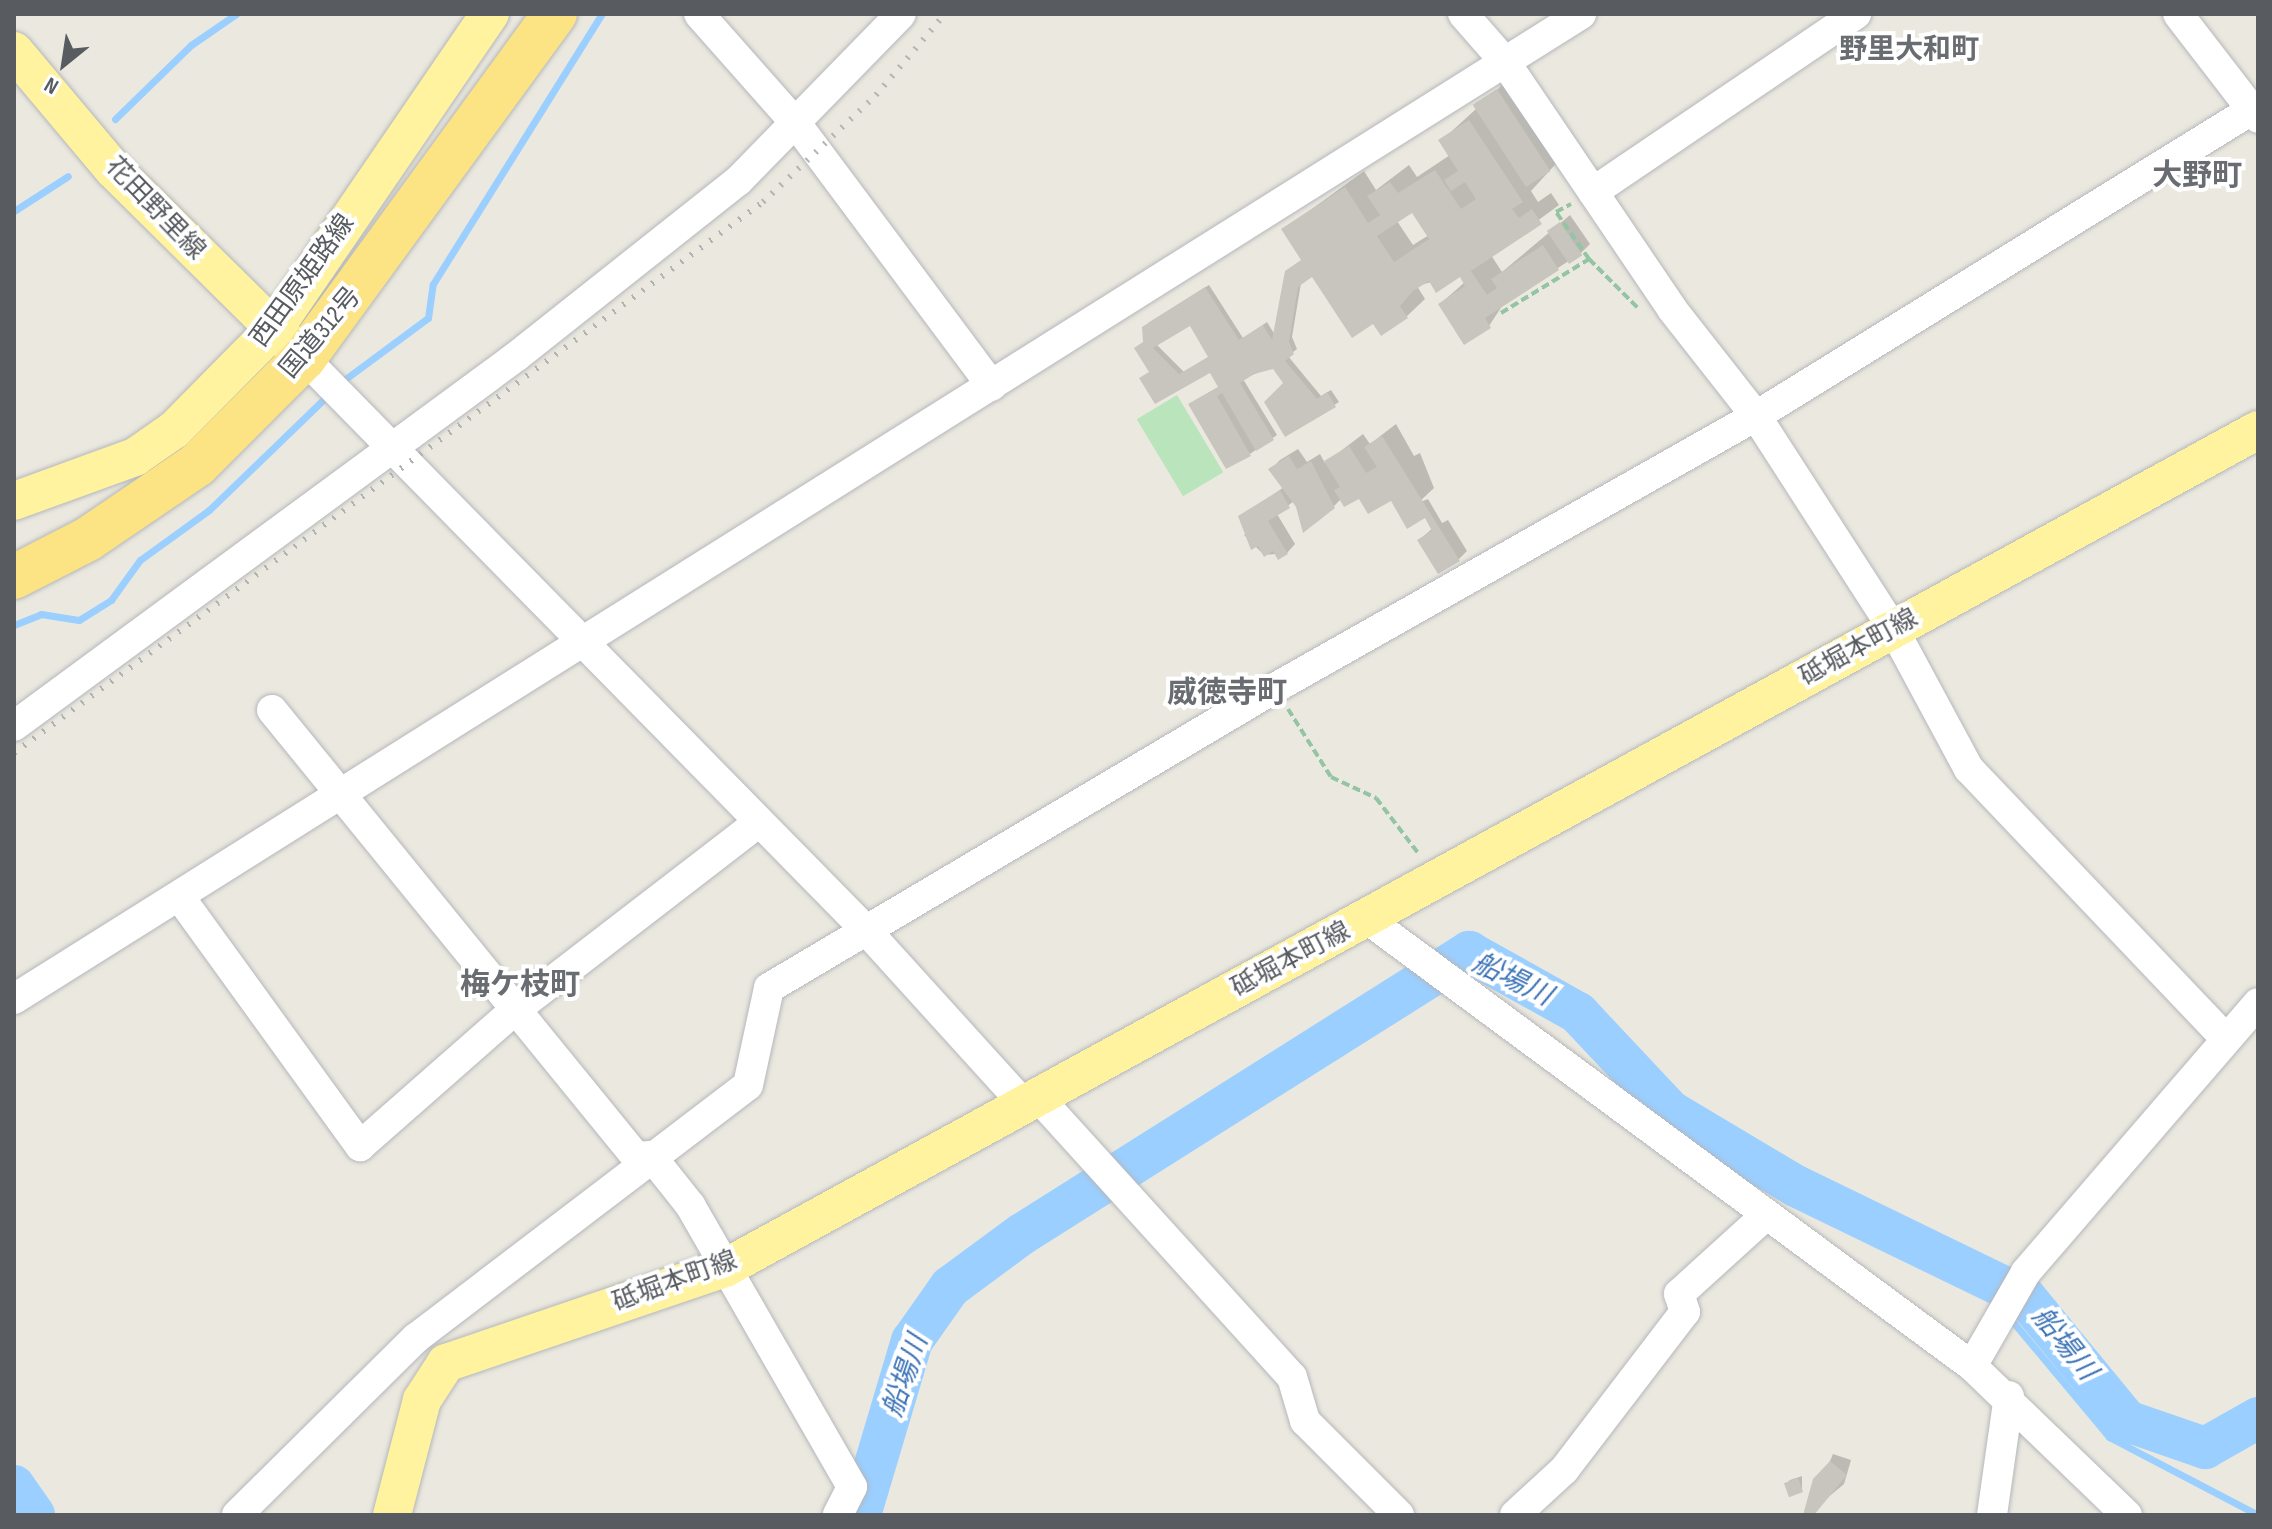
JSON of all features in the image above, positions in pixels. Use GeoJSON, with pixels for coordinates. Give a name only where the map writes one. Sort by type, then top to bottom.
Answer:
{"type":"FeatureCollection","features":[{"type":"Feature","properties":{"kind":"highway","name":"国道312号"},"geometry":{"type":"LineString","coordinates":[[14,577],[88,539],[197,465],[289,344],[555,14]]}},
{"type":"Feature","properties":{"kind":"main road","name":"西田原姫路線"},"geometry":{"type":"LineString","coordinates":[[14,501],[135,457],[289,344],[490,14]]}},
{"type":"Feature","properties":{"kind":"main road","name":"花田野里線"},"geometry":{"type":"LineString","coordinates":[[14,51],[114,170],[289,344]]}},
{"type":"Feature","properties":{"kind":"main road","name":"砥堀本町線"},"geometry":{"type":"LineString","coordinates":[[392,1515],[422,1400],[439,1371],[474,1348],[725,1268],[2258,430]]}},
{"type":"Feature","properties":{"kind":"street"},"geometry":{"type":"LineString","coordinates":[[699,14],[798,126],[992,386]]}},
{"type":"Feature","properties":{"kind":"street"},"geometry":{"type":"LineString","coordinates":[[14,726],[517,356],[798,126],[901,14]]}},
{"type":"Feature","properties":{"kind":"street"},"geometry":{"type":"LineString","coordinates":[[1463,14],[1505,62],[1593,192],[1756,416],[1894,630],[1969,769],[2224,1037]]}},
{"type":"Feature","properties":{"kind":"street"},"geometry":{"type":"LineString","coordinates":[[14,999],[1581,14]]}},
{"type":"Feature","properties":{"kind":"street"},"geometry":{"type":"LineString","coordinates":[[1593,192],[1856,14]]}},
{"type":"Feature","properties":{"kind":"street"},"geometry":{"type":"LineString","coordinates":[[237,1515],[416,1338],[748,1085],[769,988],[1275,688],[1756,416],[2256,111],[2178,14]]}},
{"type":"Feature","properties":{"kind":"street"},"geometry":{"type":"LineString","coordinates":[[289,344],[580,645],[1104,1171],[1292,1377],[1305,1421],[1399,1515]]}},
{"type":"Feature","properties":{"kind":"street"},"geometry":{"type":"LineString","coordinates":[[272,710],[338,796],[636,1157],[651,1156]]}},
{"type":"Feature","properties":{"kind":"street"},"geometry":{"type":"LineString","coordinates":[[179,896],[360,1146],[515,1010],[758,823]]}},
{"type":"Feature","properties":{"kind":"street"},"geometry":{"type":"LineString","coordinates":[[1367,919],[1764,1217],[1972,1366],[2009,1396],[2127,1515]]}},
{"type":"Feature","properties":{"kind":"street"},"geometry":{"type":"LineString","coordinates":[[1972,1366],[2026,1272],[2224,1037],[2258,1003]]}},
{"type":"Feature","properties":{"kind":"street"},"geometry":{"type":"LineString","coordinates":[[651,1156],[725,1268],[852,1487],[838,1515]]}},
{"type":"Feature","properties":{"kind":"street"},"geometry":{"type":"LineString","coordinates":[[1515,1515],[1564,1470],[1685,1312],[1679,1294],[1764,1217]]}},
{"type":"Feature","properties":{"kind":"street"},"geometry":{"type":"LineString","coordinates":[[416,1338],[439,1371]]}},
{"type":"Feature","properties":{"kind":"street"},"geometry":{"type":"LineString","coordinates":[[1992,1515],[2009,1396]]}},
{"type":"Feature","properties":{"kind":"path"},"geometry":{"type":"LineString","coordinates":[[1501,313],[1589,259],[1556,212],[1593,192]]}},
{"type":"Feature","properties":{"kind":"path"},"geometry":{"type":"LineString","coordinates":[[1275,688],[1331,777],[1376,798],[1437,877]]}},
{"type":"Feature","properties":{"kind":"green space"},"geometry":{"type":"Polygon","coordinates":[[[1177,395],[1223,472],[1183,496],[1137,419],[1177,395]]]}},
{"type":"Feature","properties":{"kind":"building"},"geometry":{"type":"Polygon","coordinates":[[[1497,89],[1550,171],[1526,187],[1473,105],[1497,89]]]}},
{"type":"Feature","properties":{"kind":"building"},"geometry":{"type":"Polygon","coordinates":[[[1469,120],[1523,202],[1512,209],[1519,218],[1532,209],[1542,224],[1471,271],[1487,295],[1497,288],[1491,279],[1543,245],[1559,270],[1485,318],[1491,328],[1464,345],[1438,304],[1465,286],[1460,277],[1436,293],[1429,281],[1413,291],[1400,306],[1408,318],[1381,336],[1373,324],[1352,338],[1312,277],[1298,287],[1289,342],[1294,354],[1285,361],[1317,399],[1327,392],[1336,407],[1285,437],[1264,402],[1283,383],[1273,369],[1254,374],[1240,383],[1274,440],[1256,451],[1222,393],[1217,396],[1251,456],[1226,469],[1188,404],[1218,387],[1210,373],[1155,404],[1139,378],[1149,372],[1134,348],[1143,342],[1142,327],[1205,287],[1239,340],[1263,325],[1272,340],[1285,271],[1301,260],[1281,229],[1345,187],[1368,223],[1380,215],[1367,196],[1390,182],[1398,193],[1435,170],[1461,209],[1476,199],[1465,182],[1451,191],[1444,180],[1458,171],[1438,140],[1469,120]],[[1412,213],[1377,236],[1394,262],[1429,239],[1412,213]],[[1190,326],[1153,348],[1179,374],[1208,357],[1190,326]]]}},
{"type":"Feature","properties":{"kind":"building"},"geometry":{"type":"Polygon","coordinates":[[[1560,222],[1582,255],[1569,264],[1547,231],[1560,222]]]}},
{"type":"Feature","properties":{"kind":"building"},"geometry":{"type":"Polygon","coordinates":[[[1382,436],[1460,561],[1438,574],[1417,540],[1432,531],[1425,518],[1407,529],[1391,501],[1368,514],[1359,499],[1344,507],[1334,490],[1340,487],[1324,461],[1349,446],[1366,473],[1377,467],[1364,447],[1382,436]]]}},
{"type":"Feature","properties":{"kind":"building"},"geometry":{"type":"Polygon","coordinates":[[[1289,456],[1297,469],[1311,461],[1335,508],[1303,533],[1296,507],[1268,469],[1289,456]]]}},
{"type":"Feature","properties":{"kind":"building"},"geometry":{"type":"Polygon","coordinates":[[[1280,490],[1290,508],[1268,521],[1288,554],[1278,560],[1273,551],[1264,557],[1258,546],[1251,550],[1238,516],[1280,490]]]}},
{"type":"Feature","properties":{"kind":"building"},"geometry":{"type":"Polygon","coordinates":[[[1830,1461],[1847,1475],[1814,1515],[1803,1515],[1813,1479],[1830,1461]]]}},
{"type":"Feature","properties":{"kind":"building"},"geometry":{"type":"Polygon","coordinates":[[[1798,1478],[1803,1492],[1789,1497],[1784,1483],[1798,1478]]]}},
{"type":"Feature","properties":{"kind":"waterway"},"geometry":{"type":"LineString","coordinates":[[115,119],[191,45],[236,14]]}},
{"type":"Feature","properties":{"kind":"waterway"},"geometry":{"type":"LineString","coordinates":[[340,383],[428,318],[433,284],[602,14]]}},
{"type":"Feature","properties":{"kind":"waterway"},"geometry":{"type":"LineString","coordinates":[[14,211],[68,176]]}},
{"type":"Feature","properties":{"kind":"waterway"},"geometry":{"type":"LineString","coordinates":[[14,625],[41,614],[79,620],[111,600],[140,560],[209,510],[328,395]]}},
{"type":"Feature","properties":{"kind":"waterway","name":"船場川"},"geometry":{"type":"LineString","coordinates":[[860,1515],[912,1341],[950,1287],[1022,1234],[1469,952],[1578,1013],[1670,1111],[1796,1186],[2025,1297],[2127,1421],[2205,1448],[2258,1418]]}},
{"type":"Feature","properties":{"kind":"waterway"},"geometry":{"type":"LineString","coordinates":[[1879,1220],[1997,1304]]}},
{"type":"Feature","properties":{"kind":"waterway"},"geometry":{"type":"LineString","coordinates":[[2008,1316],[2109,1437],[2258,1515]]}},
{"type":"Feature","properties":{"kind":"waterway","name":"船場川"},"geometry":{"type":"LineString","coordinates":[[14,1486],[34,1515]]}},
{"type":"Feature","properties":{"kind":"railway"},"geometry":{"type":"LineString","coordinates":[[14,753],[763,202],[876,95],[945,14]]}},
{"type":"Feature","properties":{"kind":"district","name":"野里大和町"},"geometry":{"type":"Point","coordinates":[1909,50]}},
{"type":"Feature","properties":{"kind":"district","name":"大野町"},"geometry":{"type":"Point","coordinates":[2197,176]}},
{"type":"Feature","properties":{"kind":"district","name":"威徳寺町"},"geometry":{"type":"Point","coordinates":[1227,693]}},
{"type":"Feature","properties":{"kind":"district","name":"梅ケ枝町"},"geometry":{"type":"Point","coordinates":[520,985]}}]}
